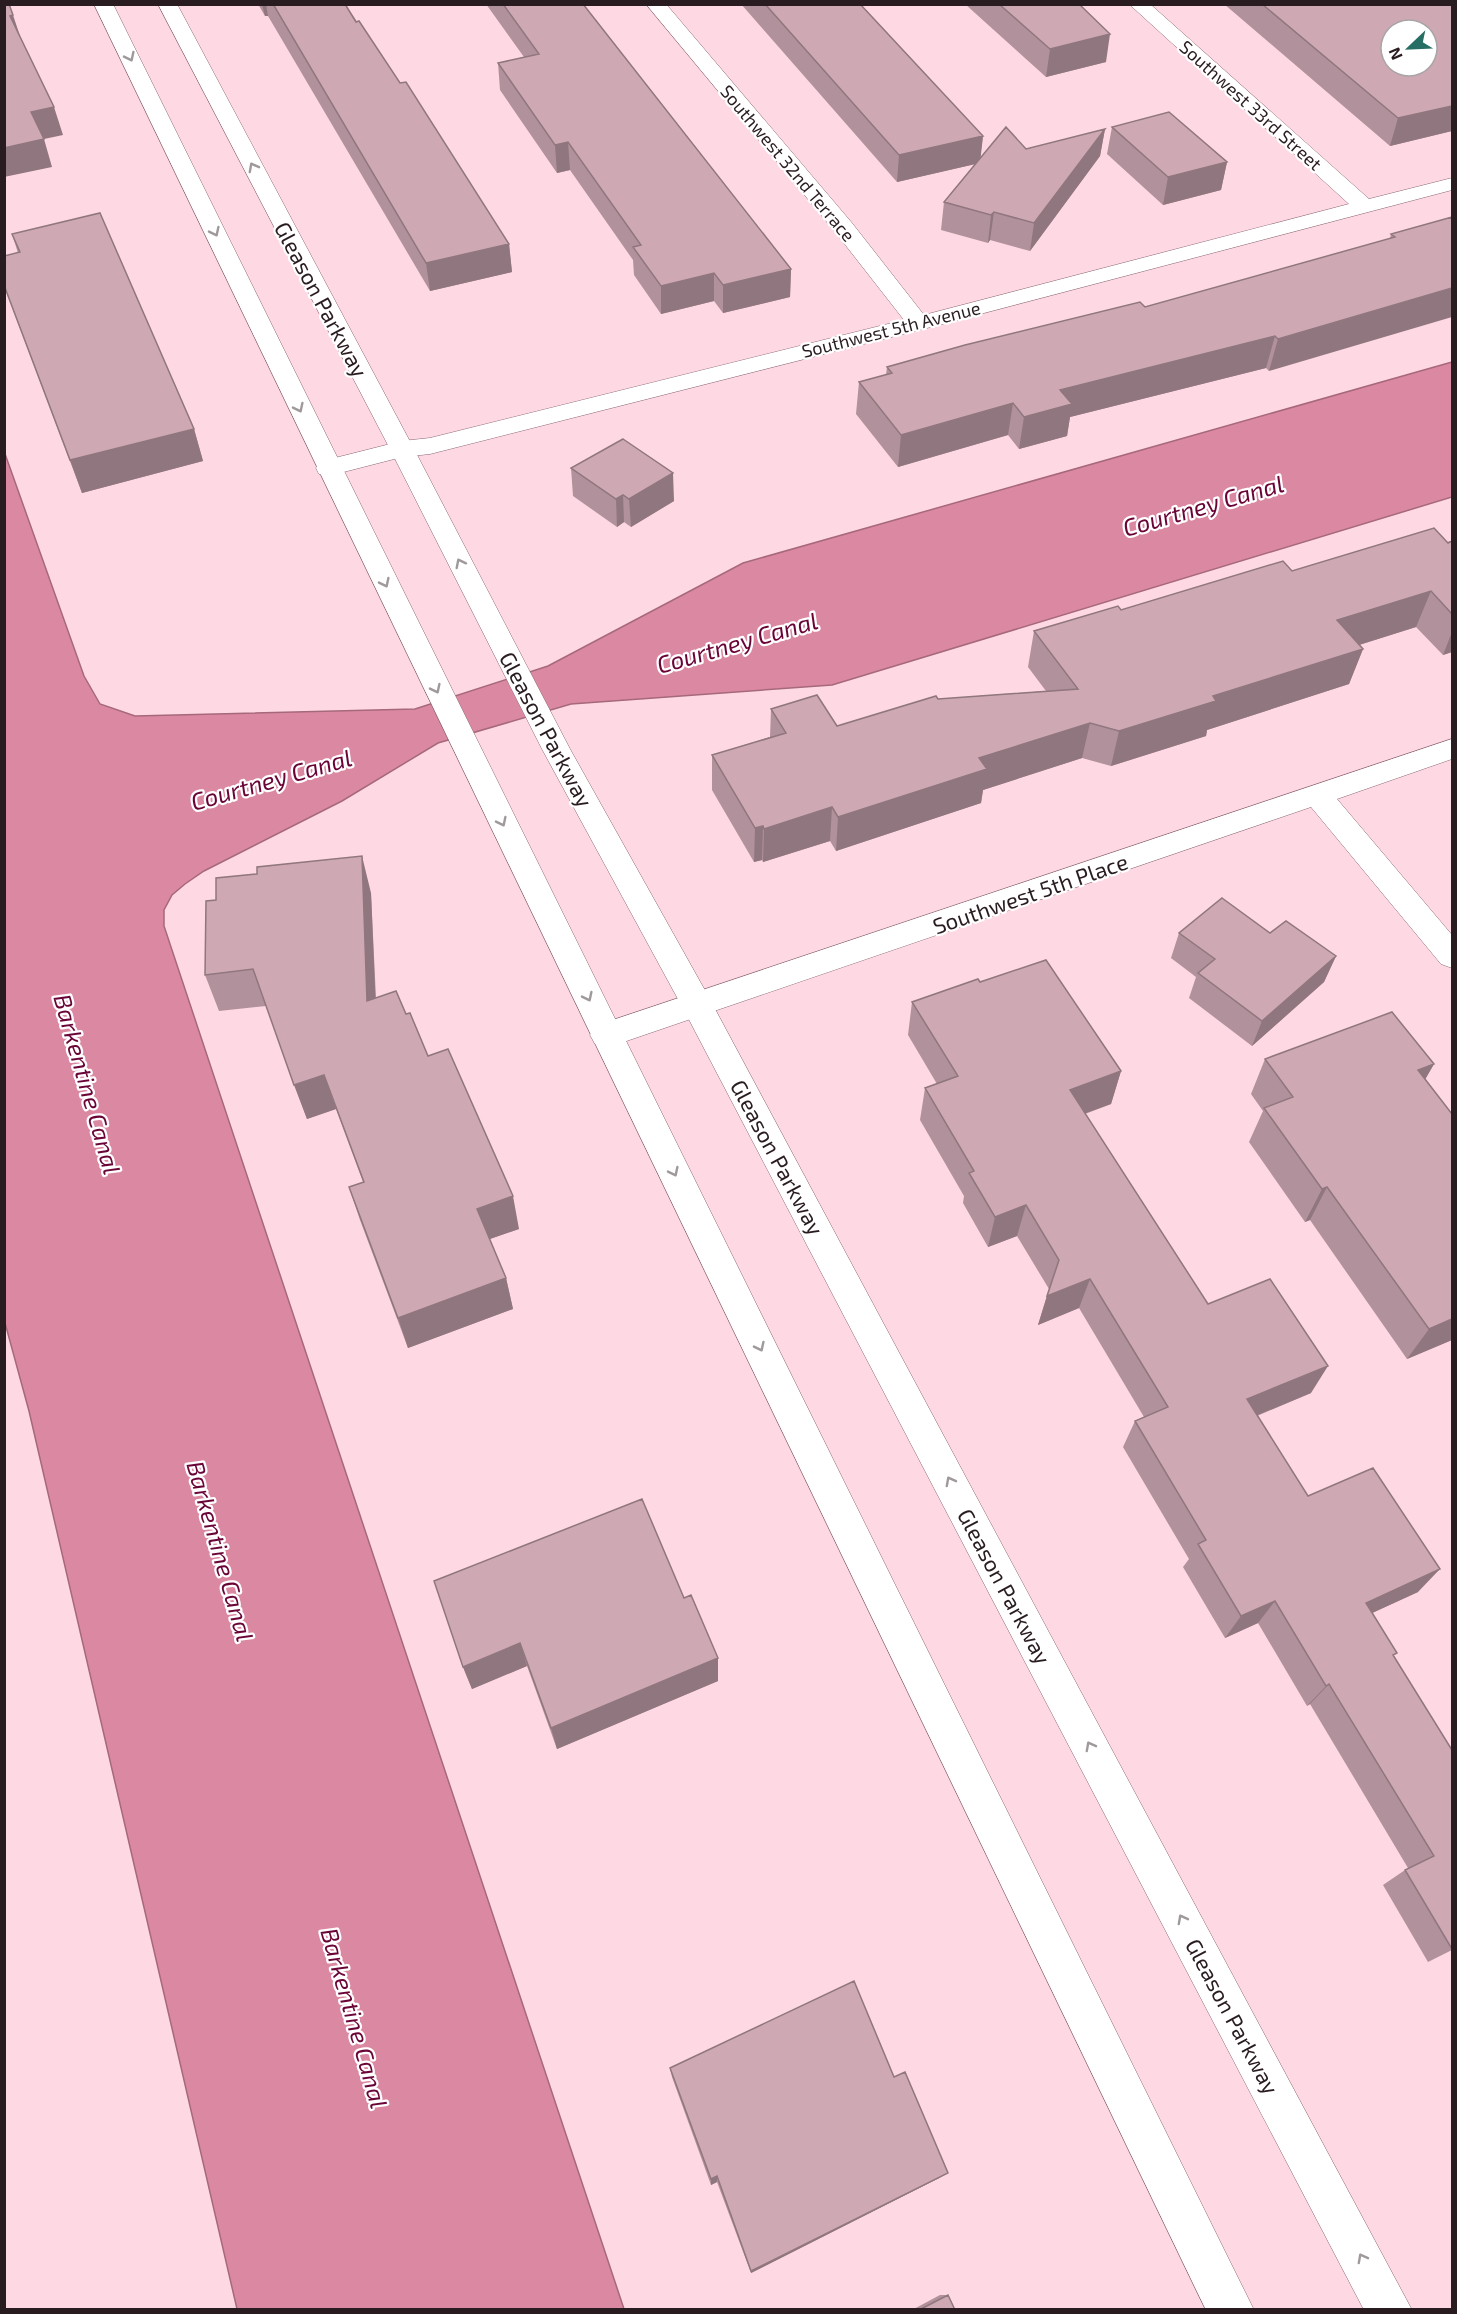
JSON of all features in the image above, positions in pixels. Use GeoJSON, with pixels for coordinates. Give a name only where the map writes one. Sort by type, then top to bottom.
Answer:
{"type":"FeatureCollection","features":[{"type":"Feature","properties":{"kind":"main road"},"geometry":{"type":"LineString","coordinates":[[103,4],[410,636],[1231,2310]]}},
{"type":"Feature","properties":{"kind":"main road","name":"Gleason Parkway"},"geometry":{"type":"LineString","coordinates":[[166,4],[402,449],[556,749],[696,1004],[1389,2310]]}},
{"type":"Feature","properties":{"kind":"main road","name":"Southwest 32nd Terrace"},"geometry":{"type":"LineString","coordinates":[[655,4],[844,228],[918,323]]}},
{"type":"Feature","properties":{"kind":"main road","name":"Southwest 33rd Street"},"geometry":{"type":"LineString","coordinates":[[1138,4],[1364,206]]}},
{"type":"Feature","properties":{"kind":"main road","name":"Southwest 5th Avenue"},"geometry":{"type":"LineString","coordinates":[[328,468],[402,449],[430,446],[918,323],[1452,184]]}},
{"type":"Feature","properties":{"kind":"main road","name":"Southwest 5th Place"},"geometry":{"type":"LineString","coordinates":[[606,1035],[1452,749]]}},
{"type":"Feature","properties":{"kind":"main road"},"geometry":{"type":"LineString","coordinates":[[1318,796],[1452,956]]}},
{"type":"Feature","properties":{"kind":"water"},"geometry":{"type":"Polygon","coordinates":[[[1452,362],[1452,497],[832,685],[571,704],[438,743],[342,801],[204,871],[172,895],[164,910],[164,926],[624,2309],[237,2309],[29,1411],[5,1323],[4,451],[84,676],[100,704],[135,716],[415,709],[548,666],[743,563],[1452,362]]]}},
{"type":"Feature","properties":{"kind":"building"},"geometry":{"type":"Polygon","coordinates":[[[4,4],[9,4],[13,15],[10,16],[54,107],[31,112],[44,139],[4,148],[4,4]]]}},
{"type":"Feature","properties":{"kind":"building"},"geometry":{"type":"Polygon","coordinates":[[[273,4],[345,4],[400,83],[406,82],[509,244],[426,263],[273,4]]]}},
{"type":"Feature","properties":{"kind":"building"},"geometry":{"type":"Polygon","coordinates":[[[503,4],[583,4],[791,269],[723,285],[714,273],[661,286],[633,247],[641,245],[568,142],[555,145],[498,63],[539,54],[503,4]]]}},
{"type":"Feature","properties":{"kind":"building"},"geometry":{"type":"Polygon","coordinates":[[[765,4],[860,4],[983,136],[899,155],[765,4]]]}},
{"type":"Feature","properties":{"kind":"building"},"geometry":{"type":"Polygon","coordinates":[[[999,4],[1079,4],[1110,34],[1050,49],[999,4]]]}},
{"type":"Feature","properties":{"kind":"building"},"geometry":{"type":"Polygon","coordinates":[[[1262,4],[1452,4],[1452,106],[1398,118],[1262,4]]]}},
{"type":"Feature","properties":{"kind":"building"},"geometry":{"type":"Polygon","coordinates":[[[1169,112],[1227,162],[1168,177],[1112,127],[1169,112]]]}},
{"type":"Feature","properties":{"kind":"building"},"geometry":{"type":"Polygon","coordinates":[[[1006,127],[1026,149],[1105,129],[1034,223],[994,212],[991,215],[944,202],[1006,127]]]}},
{"type":"Feature","properties":{"kind":"building"},"geometry":{"type":"Polygon","coordinates":[[[100,213],[194,429],[70,460],[4,285],[4,256],[20,252],[12,234],[100,213]]]}},
{"type":"Feature","properties":{"kind":"building"},"geometry":{"type":"Polygon","coordinates":[[[1452,217],[1452,288],[1278,339],[1275,336],[1060,390],[1072,404],[1024,417],[1013,403],[901,435],[859,382],[892,373],[887,367],[965,345],[1140,302],[1145,307],[1395,237],[1391,234],[1452,217]]]}},
{"type":"Feature","properties":{"kind":"building"},"geometry":{"type":"Polygon","coordinates":[[[623,439],[673,473],[629,499],[623,495],[616,499],[571,468],[623,439]]]}},
{"type":"Feature","properties":{"kind":"building"},"geometry":{"type":"Polygon","coordinates":[[[1434,528],[1448,543],[1452,541],[1452,614],[1431,591],[1337,620],[1363,649],[1213,696],[1216,701],[1119,731],[1090,723],[979,758],[987,769],[838,817],[832,807],[764,829],[763,826],[755,828],[712,755],[786,733],[771,709],[817,695],[837,726],[936,696],[938,699],[1078,689],[1034,631],[1118,606],[1121,610],[1283,561],[1292,571],[1434,528]]]}},
{"type":"Feature","properties":{"kind":"building"},"geometry":{"type":"Polygon","coordinates":[[[362,856],[367,1001],[396,991],[406,1014],[410,1013],[428,1056],[448,1049],[513,1196],[477,1209],[506,1278],[398,1318],[349,1187],[364,1182],[324,1075],[294,1085],[253,969],[205,975],[206,901],[216,900],[216,878],[257,874],[257,867],[362,856]]]}},
{"type":"Feature","properties":{"kind":"building"},"geometry":{"type":"Polygon","coordinates":[[[1222,898],[1270,933],[1286,921],[1336,956],[1262,1021],[1198,973],[1215,959],[1179,933],[1222,898]]]}},
{"type":"Feature","properties":{"kind":"building"},"geometry":{"type":"Polygon","coordinates":[[[1046,960],[1121,1071],[1070,1090],[1208,1304],[1270,1279],[1328,1366],[1247,1399],[1308,1496],[1373,1468],[1440,1569],[1366,1603],[1397,1653],[1393,1655],[1452,1750],[1452,1949],[1405,1870],[1434,1856],[1329,1684],[1326,1686],[1275,1601],[1241,1616],[1198,1544],[1206,1540],[1135,1421],[1168,1407],[1090,1279],[1047,1296],[1059,1260],[1026,1205],[995,1217],[969,1173],[974,1171],[925,1088],[958,1076],[912,1002],[978,979],[980,982],[1046,960]]]}},
{"type":"Feature","properties":{"kind":"building"},"geometry":{"type":"Polygon","coordinates":[[[1392,1012],[1434,1064],[1418,1070],[1452,1114],[1452,1319],[1429,1329],[1327,1187],[1322,1189],[1264,1108],[1293,1097],[1265,1059],[1392,1012]]]}},
{"type":"Feature","properties":{"kind":"building"},"geometry":{"type":"Polygon","coordinates":[[[642,1499],[684,1598],[691,1595],[718,1658],[551,1728],[520,1643],[463,1667],[434,1581],[642,1499]]]}},
{"type":"Feature","properties":{"kind":"building"},"geometry":{"type":"Polygon","coordinates":[[[854,1981],[894,2077],[905,2072],[948,2173],[751,2271],[717,2176],[711,2179],[670,2068],[854,1981]]]}},
{"type":"Feature","properties":{"kind":"building"},"geometry":{"type":"Polygon","coordinates":[[[948,2295],[955,2310],[919,2310],[948,2295]]]}},
{"type":"Feature","properties":{"kind":"water label","name":"Courtney Canal"},"geometry":{"type":"Point","coordinates":[1203,505]}},
{"type":"Feature","properties":{"kind":"water label","name":"Courtney Canal"},"geometry":{"type":"Point","coordinates":[737,642]}},
{"type":"Feature","properties":{"kind":"water label","name":"Courtney Canal"},"geometry":{"type":"Point","coordinates":[271,779]}},
{"type":"Feature","properties":{"kind":"water label","name":"Barkentine Canal"},"geometry":{"type":"Point","coordinates":[88,1084]}},
{"type":"Feature","properties":{"kind":"water label","name":"Barkentine Canal"},"geometry":{"type":"Point","coordinates":[221,1551]}},
{"type":"Feature","properties":{"kind":"water label","name":"Barkentine Canal"},"geometry":{"type":"Point","coordinates":[355,2018]}}]}
